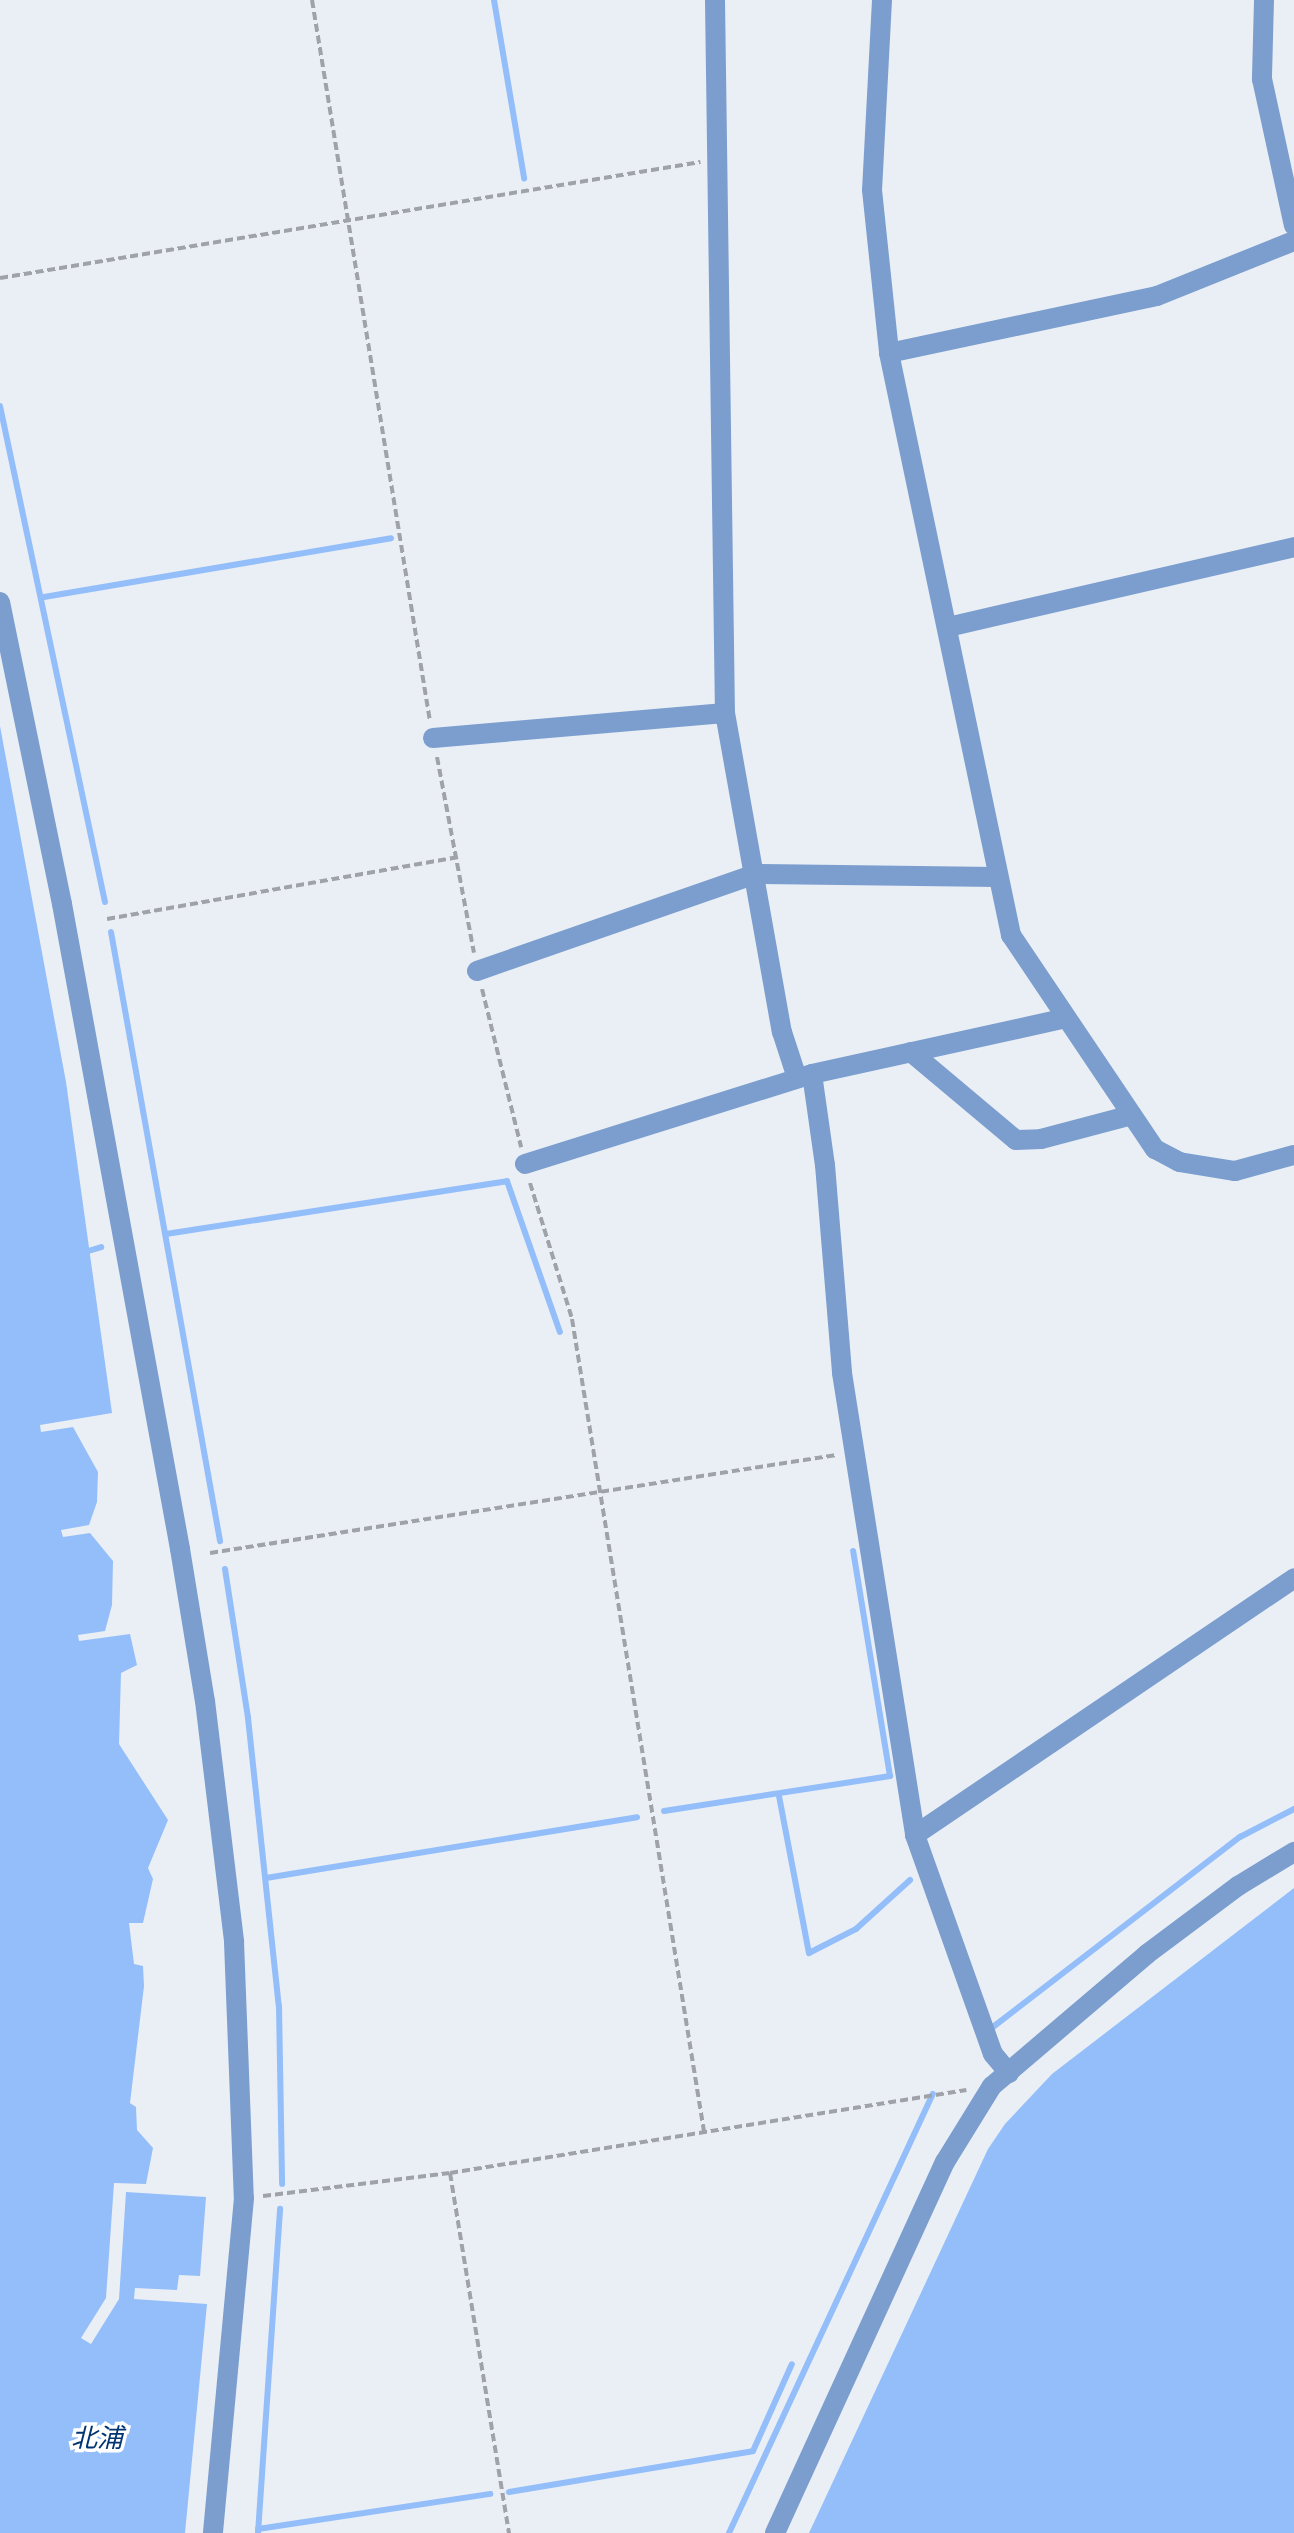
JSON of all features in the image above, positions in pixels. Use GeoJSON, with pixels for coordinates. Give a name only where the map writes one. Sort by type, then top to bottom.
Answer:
{"type":"FeatureCollection","features":[{"type":"Feature","properties":{"kind":"street"},"geometry":{"type":"LineString","coordinates":[[715,0],[725,713],[782,1032],[804,1076],[855,1453],[915,1835],[993,2054],[1009,2073]]}},
{"type":"Feature","properties":{"kind":"street"},"geometry":{"type":"LineString","coordinates":[[882,0],[872,190],[889,353],[948,627],[996,877],[1011,935],[1128,1116],[1155,1149],[1179,1162],[1235,1171],[1294,1155]]}},
{"type":"Feature","properties":{"kind":"street"},"geometry":{"type":"LineString","coordinates":[[1264,0],[1262,79],[1294,226]]}},
{"type":"Feature","properties":{"kind":"street"},"geometry":{"type":"LineString","coordinates":[[889,353],[1157,296],[1294,241]]}},
{"type":"Feature","properties":{"kind":"street"},"geometry":{"type":"LineString","coordinates":[[948,627],[1294,547]]}},
{"type":"Feature","properties":{"kind":"street"},"geometry":{"type":"LineString","coordinates":[[0,602],[62,904],[205,1701],[234,1942],[244,2198],[213,2533]]}},
{"type":"Feature","properties":{"kind":"street"},"geometry":{"type":"LineString","coordinates":[[433,738],[725,713]]}},
{"type":"Feature","properties":{"kind":"street"},"geometry":{"type":"LineString","coordinates":[[477,971],[756,874],[996,877]]}},
{"type":"Feature","properties":{"kind":"street"},"geometry":{"type":"LineString","coordinates":[[525,1164],[804,1076],[1063,1019]]}},
{"type":"Feature","properties":{"kind":"street"},"geometry":{"type":"LineString","coordinates":[[911,1052],[1016,1140],[1041,1139],[1128,1116]]}},
{"type":"Feature","properties":{"kind":"street"},"geometry":{"type":"LineString","coordinates":[[915,1835],[1294,1578]]}},
{"type":"Feature","properties":{"kind":"street"},"geometry":{"type":"LineString","coordinates":[[775,2533],[945,2162],[992,2086],[1147,1954],[1238,1886],[1294,1852]]}},
{"type":"Feature","properties":{"kind":"path"},"geometry":{"type":"LineString","coordinates":[[312,0],[433,738],[459,857],[477,971],[525,1164],[572,1319],[704,2131]]}},
{"type":"Feature","properties":{"kind":"path"},"geometry":{"type":"LineString","coordinates":[[0,278],[718,159]]}},
{"type":"Feature","properties":{"kind":"path"},"geometry":{"type":"LineString","coordinates":[[107,919],[459,857]]}},
{"type":"Feature","properties":{"kind":"path"},"geometry":{"type":"LineString","coordinates":[[210,1553],[855,1453]]}},
{"type":"Feature","properties":{"kind":"path"},"geometry":{"type":"LineString","coordinates":[[244,2198],[450,2173],[992,2086]]}},
{"type":"Feature","properties":{"kind":"path"},"geometry":{"type":"LineString","coordinates":[[450,2173],[509,2533]]}},
{"type":"Feature","properties":{"kind":"water","name":"北浦"},"geometry":{"type":"Polygon","coordinates":[[[0,726],[66,1082],[112,1413],[40,1425],[41,1432],[73,1427],[98,1472],[97,1502],[89,1525],[61,1530],[63,1537],[90,1533],[113,1561],[112,1605],[105,1631],[78,1635],[79,1641],[130,1634],[137,1665],[121,1673],[119,1744],[168,1820],[148,1868],[153,1879],[143,1923],[129,1923],[134,1964],[143,1966],[144,1986],[130,2103],[136,2107],[137,2130],[153,2148],[146,2184],[114,2183],[106,2298],[81,2338],[91,2344],[119,2299],[126,2192],[206,2197],[200,2276],[179,2275],[177,2290],[135,2288],[134,2299],[207,2304],[185,2533],[0,2533],[0,726]]]}},
{"type":"Feature","properties":{"kind":"water"},"geometry":{"type":"Polygon","coordinates":[[[1294,1888],[1294,2533],[809,2533],[988,2149],[1005,2124],[1052,2074],[1294,1888]]]}},
{"type":"Feature","properties":{"kind":"waterway"},"geometry":{"type":"LineString","coordinates":[[494,0],[524,178]]}},
{"type":"Feature","properties":{"kind":"waterway"},"geometry":{"type":"LineString","coordinates":[[0,406],[105,902]]}},
{"type":"Feature","properties":{"kind":"waterway"},"geometry":{"type":"LineString","coordinates":[[44,597],[391,538]]}},
{"type":"Feature","properties":{"kind":"waterway"},"geometry":{"type":"LineString","coordinates":[[111,932],[220,1541]]}},
{"type":"Feature","properties":{"kind":"waterway"},"geometry":{"type":"LineString","coordinates":[[166,1234],[507,1181],[560,1332]]}},
{"type":"Feature","properties":{"kind":"waterway"},"geometry":{"type":"LineString","coordinates":[[85,1252],[101,1247]]}},
{"type":"Feature","properties":{"kind":"waterway"},"geometry":{"type":"LineString","coordinates":[[664,1811],[890,1776],[853,1551]]}},
{"type":"Feature","properties":{"kind":"waterway"},"geometry":{"type":"LineString","coordinates":[[225,1569],[248,1718],[279,2006],[282,2184]]}},
{"type":"Feature","properties":{"kind":"waterway"},"geometry":{"type":"LineString","coordinates":[[779,1796],[809,1953],[856,1929],[910,1880]]}},
{"type":"Feature","properties":{"kind":"waterway"},"geometry":{"type":"LineString","coordinates":[[989,2030],[1240,1837],[1294,1809]]}},
{"type":"Feature","properties":{"kind":"waterway"},"geometry":{"type":"LineString","coordinates":[[266,1878],[637,1817]]}},
{"type":"Feature","properties":{"kind":"waterway"},"geometry":{"type":"LineString","coordinates":[[729,2533],[933,2094]]}},
{"type":"Feature","properties":{"kind":"waterway"},"geometry":{"type":"LineString","coordinates":[[258,2533],[280,2209]]}},
{"type":"Feature","properties":{"kind":"waterway"},"geometry":{"type":"LineString","coordinates":[[509,2492],[753,2451],[792,2364]]}},
{"type":"Feature","properties":{"kind":"waterway"},"geometry":{"type":"LineString","coordinates":[[258,2529],[490,2494]]}}]}
